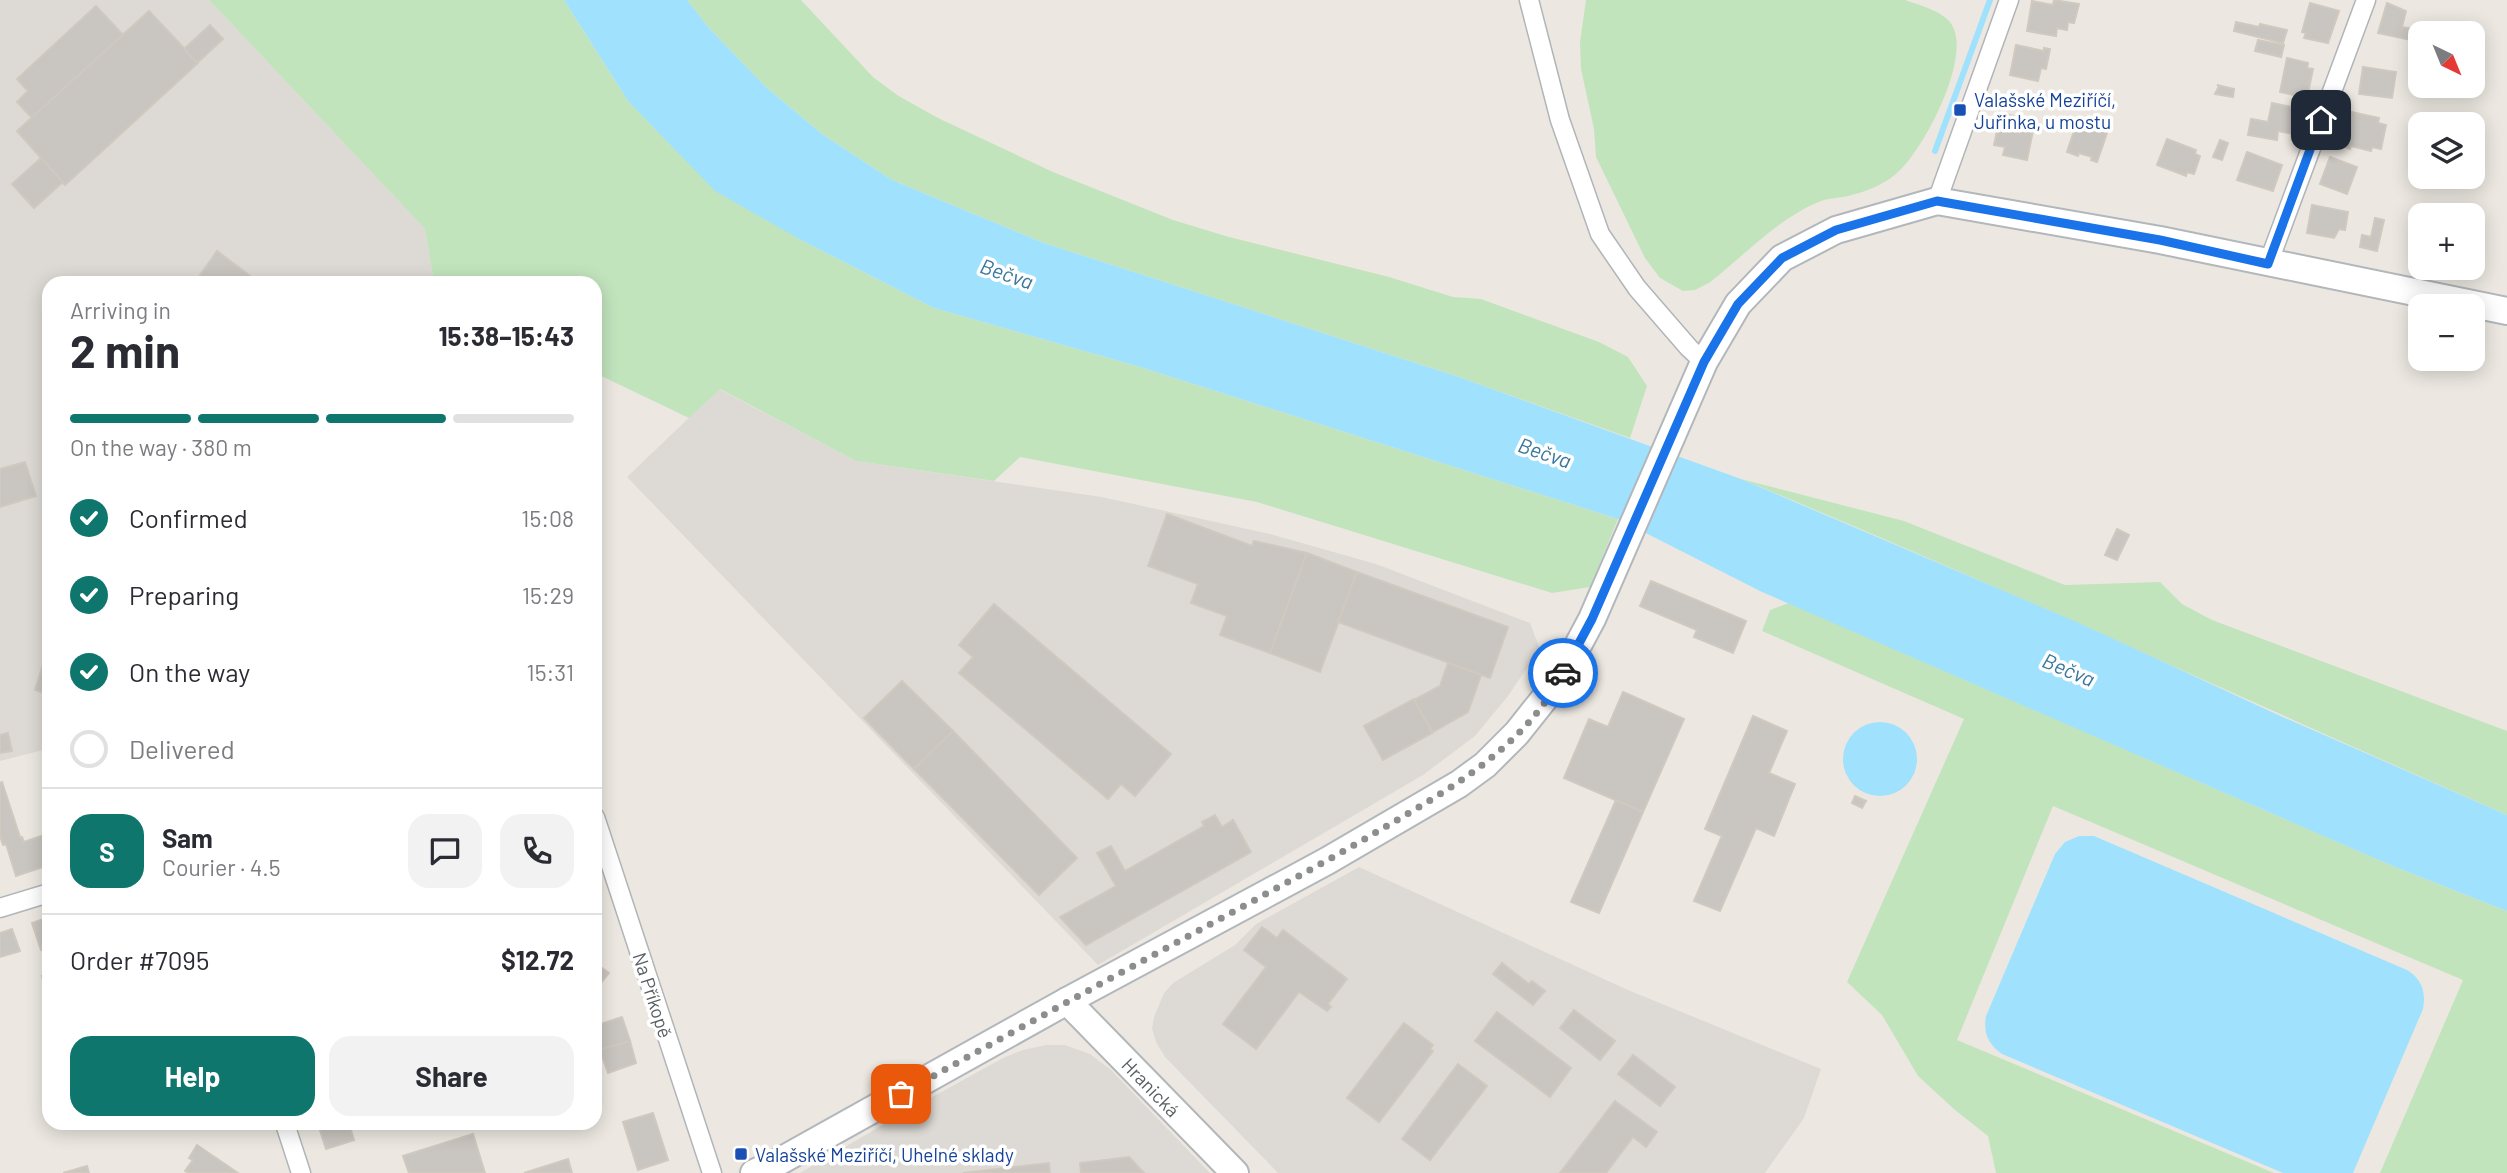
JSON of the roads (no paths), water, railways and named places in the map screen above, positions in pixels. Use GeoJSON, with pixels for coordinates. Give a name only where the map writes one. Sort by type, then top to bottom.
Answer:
{"type":"FeatureCollection","features":[{"type":"Feature","properties":{"kind":"street"},"geometry":{"type":"LineString","coordinates":[[1529,0],[1560,120],[1600,234],[1637,288],[1704,362]]}},
{"type":"Feature","properties":{"kind":"street"},"geometry":{"type":"LineString","coordinates":[[1937,201],[2009,0]]}},
{"type":"Feature","properties":{"kind":"street"},"geometry":{"type":"LineString","coordinates":[[2268,264],[2366,0]]}},
{"type":"Feature","properties":{"kind":"street"},"geometry":{"type":"LineString","coordinates":[[754,1173],[794,1154],[1067,1001],[1328,861],[1473,774],[1517,733],[1560,679],[1592,619],[1704,362],[1738,304],[1782,258],[1836,230],[1937,201],[2160,240],[2507,311]]}},
{"type":"Feature","properties":{"kind":"street","name":"Na Příkopě"},"geometry":{"type":"LineString","coordinates":[[602,838],[712,1173]]}},
{"type":"Feature","properties":{"kind":"street"},"geometry":{"type":"LineString","coordinates":[[0,908],[42,895]]}},
{"type":"Feature","properties":{"kind":"street","name":"Hranická"},"geometry":{"type":"LineString","coordinates":[[1067,1001],[1235,1173]]}},
{"type":"Feature","properties":{"kind":"street"},"geometry":{"type":"LineString","coordinates":[[287,1130],[301,1173]]}},
{"type":"Feature","properties":{"kind":"water","name":"Bečva"},"geometry":{"type":"Polygon","coordinates":[[[564,0],[687,0],[709,28],[766,87],[822,134],[892,180],[1044,243],[1459,377],[1741,479],[2079,623],[2274,713],[2507,815],[2507,911],[2395,867],[1762,592],[1618,519],[1140,367],[934,308],[799,239],[715,191],[628,101],[564,0]]]}},
{"type":"Feature","properties":{"kind":"water"},"geometry":{"type":"Polygon","coordinates":[[[1880,722],[1901,728],[1911,738],[1917,759],[1911,780],[1901,790],[1880,796],[1859,790],[1849,780],[1843,759],[1849,738],[1859,728],[1880,722]]]}},
{"type":"Feature","properties":{"kind":"water"},"geometry":{"type":"Polygon","coordinates":[[[2079,836],[2094,836],[2407,970],[2416,978],[2423,992],[2423,1009],[2353,1173],[2283,1173],[2002,1054],[1993,1047],[1986,1033],[1986,1016],[2055,854],[2065,842],[2079,836]]]}},
{"type":"Feature","properties":{"kind":"waterway"},"geometry":{"type":"LineString","coordinates":[[1935,151],[1990,0]]}},
{"type":"Feature","properties":{"kind":"place","name":"Valašské Meziříčí, Juřinka, u mostu"},"geometry":{"type":"Point","coordinates":[1960,110]}},
{"type":"Feature","properties":{"kind":"place","name":"Valašské Meziříčí, Uhelné sklady"},"geometry":{"type":"Point","coordinates":[741,1154]}}]}
